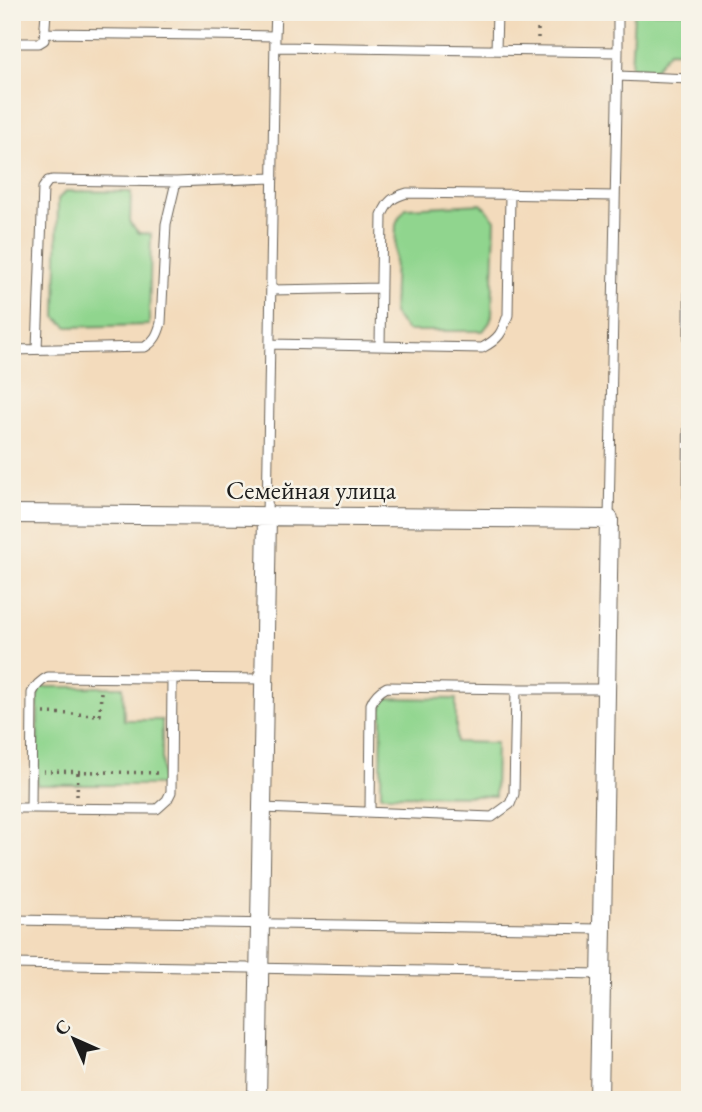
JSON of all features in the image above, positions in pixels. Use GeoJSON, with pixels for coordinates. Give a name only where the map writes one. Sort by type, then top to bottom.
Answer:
{"type":"FeatureCollection","features":[{"type":"Feature","properties":{"kind":"street","name":"Семейная улица"},"geometry":{"type":"LineString","coordinates":[[12,514],[609,519]]}},
{"type":"Feature","properties":{"kind":"street"},"geometry":{"type":"LineString","coordinates":[[257,1100],[267,516]]}},
{"type":"Feature","properties":{"kind":"street"},"geometry":{"type":"LineString","coordinates":[[599,1100],[609,519]]}},
{"type":"Feature","properties":{"kind":"lane"},"geometry":{"type":"LineString","coordinates":[[12,43],[40,43],[44,40],[46,12]]}},
{"type":"Feature","properties":{"kind":"lane"},"geometry":{"type":"LineString","coordinates":[[267,516],[276,12]]}},
{"type":"Feature","properties":{"kind":"lane"},"geometry":{"type":"LineString","coordinates":[[609,519],[618,12]]}},
{"type":"Feature","properties":{"kind":"lane"},"geometry":{"type":"LineString","coordinates":[[496,50],[497,16]]}},
{"type":"Feature","properties":{"kind":"lane"},"geometry":{"type":"LineString","coordinates":[[45,33],[275,36]]}},
{"type":"Feature","properties":{"kind":"lane"},"geometry":{"type":"LineString","coordinates":[[275,47],[618,52]]}},
{"type":"Feature","properties":{"kind":"lane"},"geometry":{"type":"LineString","coordinates":[[618,76],[690,79]]}},
{"type":"Feature","properties":{"kind":"lane"},"geometry":{"type":"LineString","coordinates":[[690,161],[690,502]]}},
{"type":"Feature","properties":{"kind":"lane"},"geometry":{"type":"LineString","coordinates":[[37,349],[43,188],[48,181],[176,182],[273,178]]}},
{"type":"Feature","properties":{"kind":"lane"},"geometry":{"type":"LineString","coordinates":[[12,350],[145,347],[151,343],[158,334],[161,323],[166,223],[176,182]]}},
{"type":"Feature","properties":{"kind":"lane"},"geometry":{"type":"LineString","coordinates":[[380,346],[382,215],[387,203],[394,197],[407,193],[615,196]]}},
{"type":"Feature","properties":{"kind":"lane"},"geometry":{"type":"LineString","coordinates":[[270,344],[482,348],[493,342],[502,332],[508,316],[510,194]]}},
{"type":"Feature","properties":{"kind":"lane"},"geometry":{"type":"LineString","coordinates":[[271,290],[381,288]]}},
{"type":"Feature","properties":{"kind":"lane"},"geometry":{"type":"LineString","coordinates":[[31,808],[32,693],[35,686],[48,677],[264,680]]}},
{"type":"Feature","properties":{"kind":"lane"},"geometry":{"type":"LineString","coordinates":[[12,808],[157,809],[171,792],[172,679]]}},
{"type":"Feature","properties":{"kind":"lane"},"geometry":{"type":"LineString","coordinates":[[370,812],[371,704],[380,691],[387,687],[606,689]]}},
{"type":"Feature","properties":{"kind":"lane"},"geometry":{"type":"LineString","coordinates":[[262,808],[492,817],[510,804],[514,794],[516,689]]}},
{"type":"Feature","properties":{"kind":"lane"},"geometry":{"type":"LineString","coordinates":[[12,920],[602,929]]}},
{"type":"Feature","properties":{"kind":"lane"},"geometry":{"type":"LineString","coordinates":[[12,964],[601,974]]}},
{"type":"Feature","properties":{"kind":"path"},"geometry":{"type":"LineString","coordinates":[[497,16],[538,21],[537,51]]}},
{"type":"Feature","properties":{"kind":"path"},"geometry":{"type":"LineString","coordinates":[[32,712],[100,715],[102,678]]}},
{"type":"Feature","properties":{"kind":"path"},"geometry":{"type":"LineString","coordinates":[[31,771],[171,773]]}},
{"type":"Feature","properties":{"kind":"path"},"geometry":{"type":"LineString","coordinates":[[77,808],[78,771]]}},
{"type":"Feature","properties":{"kind":"green space"},"geometry":{"type":"Polygon","coordinates":[[[634,12],[690,12],[690,52],[669,51],[655,69],[631,68],[634,12]]]}},
{"type":"Feature","properties":{"kind":"green space"},"geometry":{"type":"Polygon","coordinates":[[[66,191],[131,192],[130,223],[139,233],[151,234],[149,325],[68,327],[56,317],[58,199],[66,191]]]}},
{"type":"Feature","properties":{"kind":"green space"},"geometry":{"type":"Polygon","coordinates":[[[481,204],[495,220],[490,322],[483,331],[407,331],[393,314],[396,224],[399,217],[406,208],[481,204]]]}},
{"type":"Feature","properties":{"kind":"green space"},"geometry":{"type":"Polygon","coordinates":[[[38,687],[123,687],[124,720],[162,720],[162,785],[37,785],[38,687]]]}},
{"type":"Feature","properties":{"kind":"green space"},"geometry":{"type":"Polygon","coordinates":[[[382,698],[456,699],[456,742],[496,743],[495,796],[381,795],[382,698]]]}}]}
